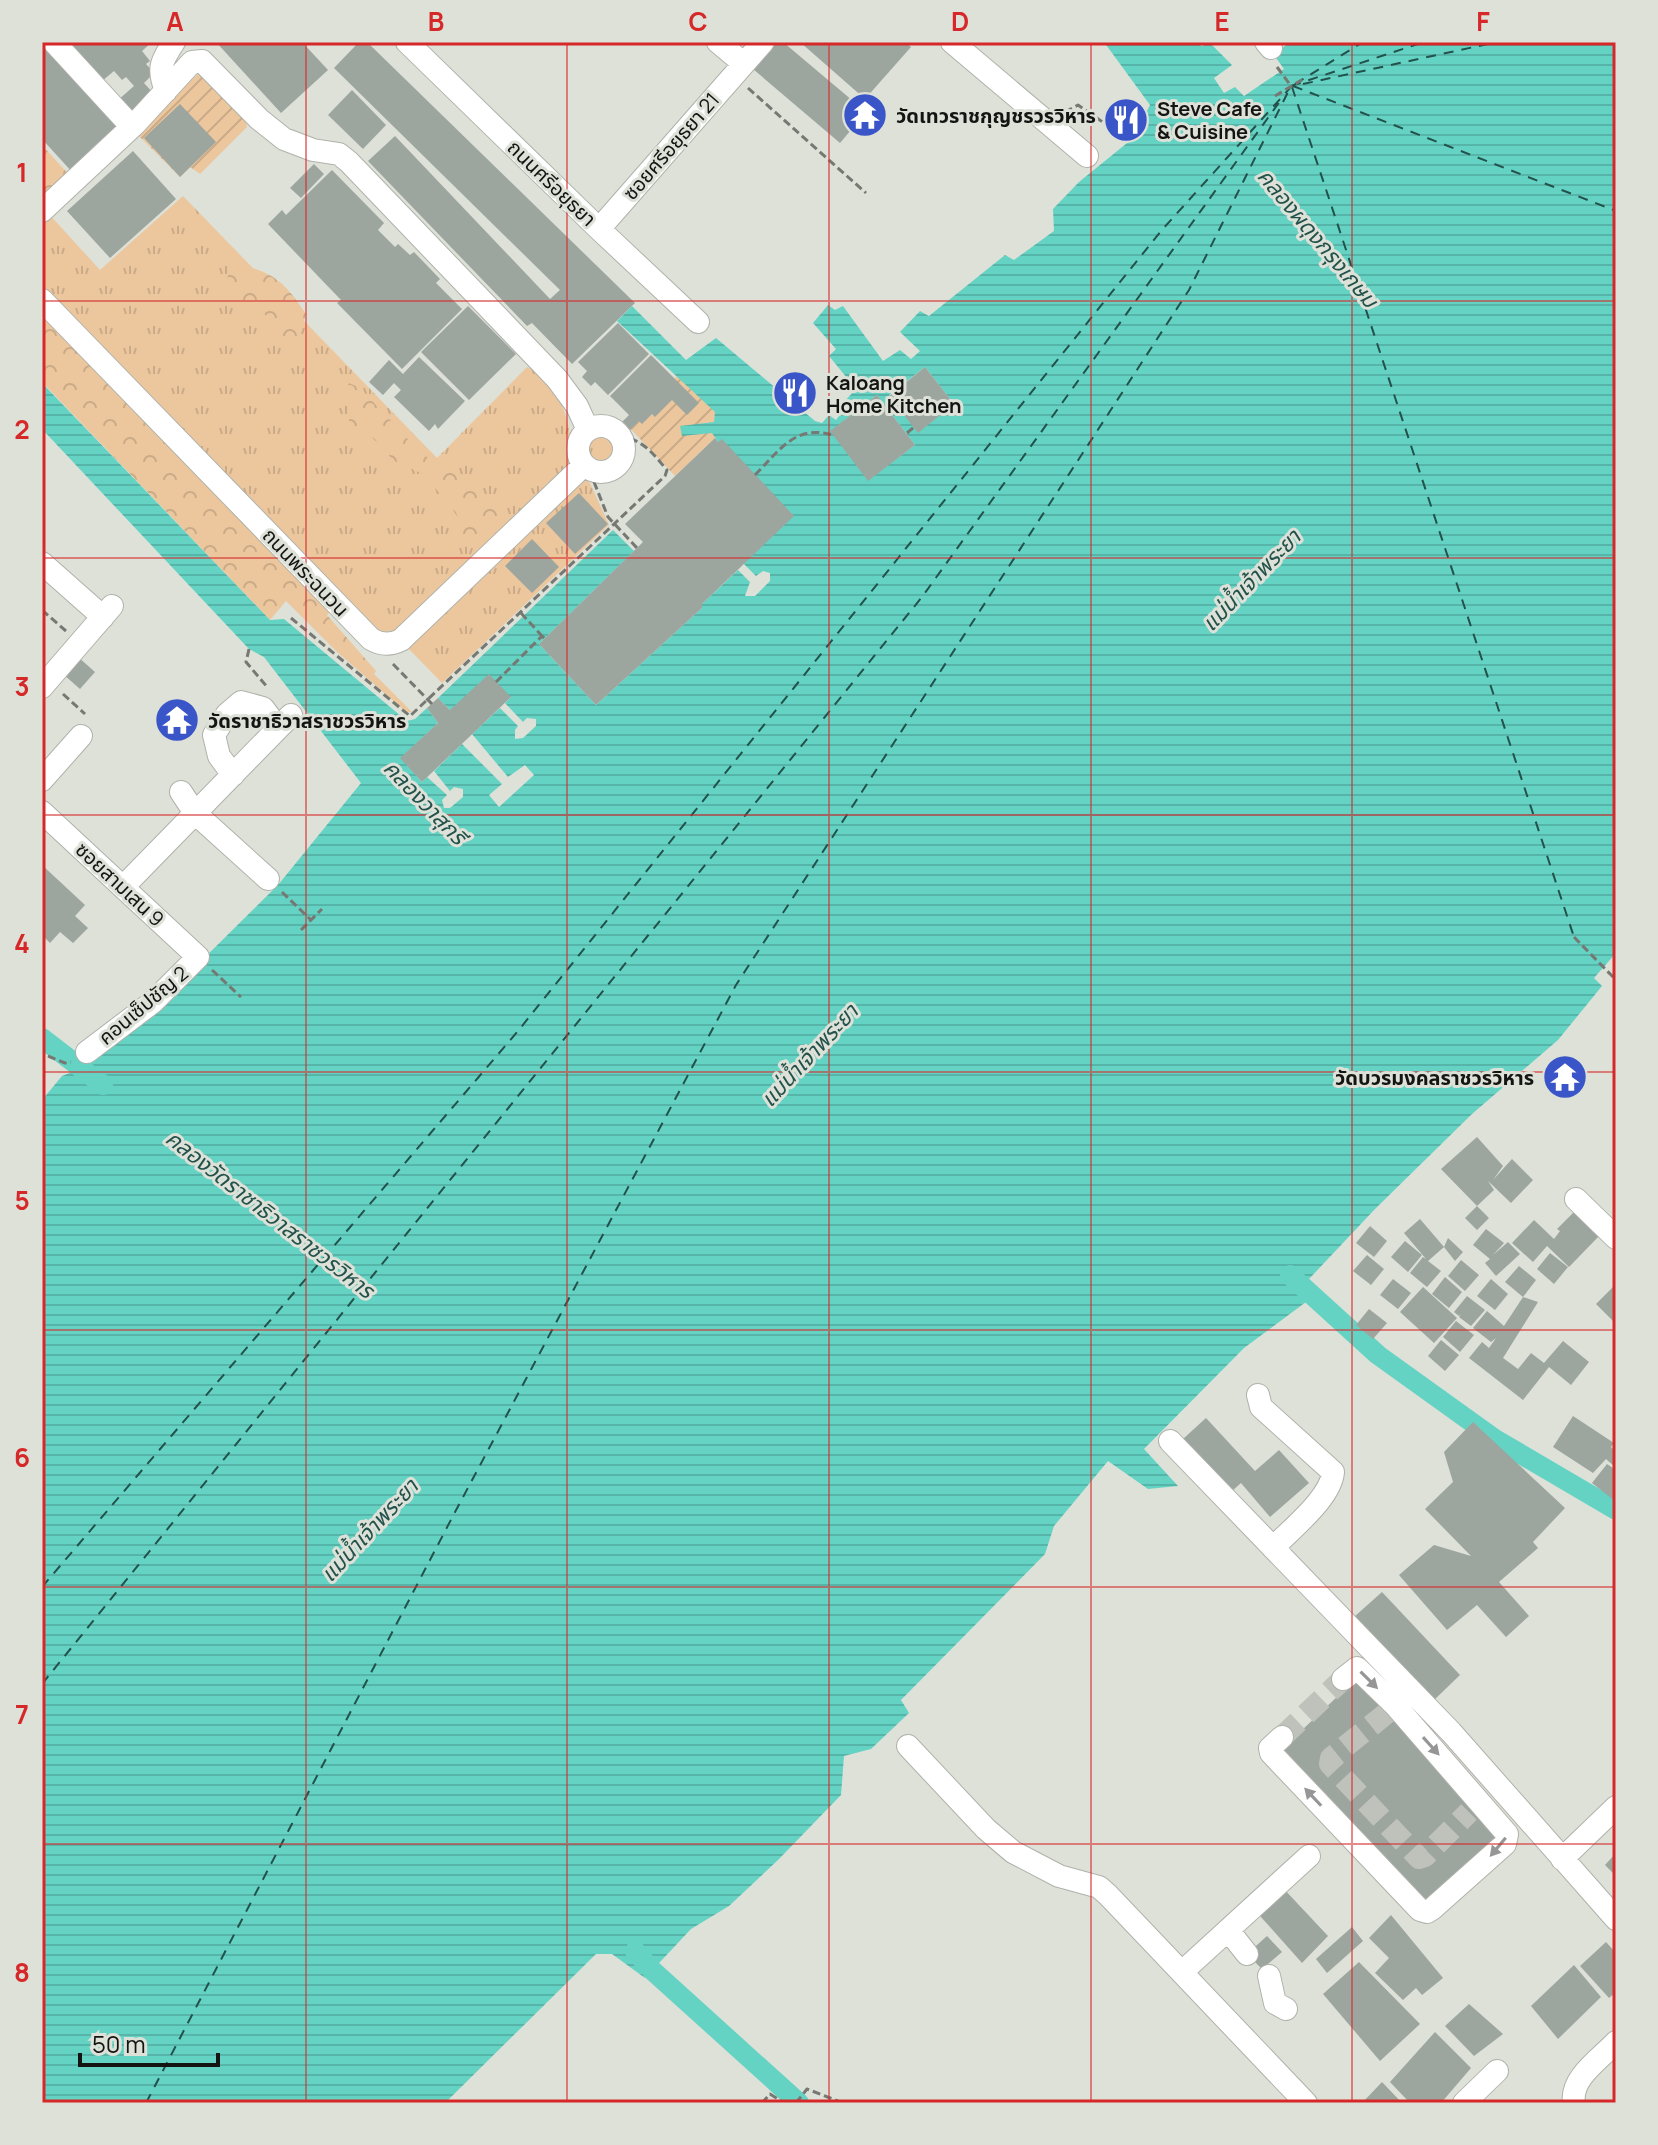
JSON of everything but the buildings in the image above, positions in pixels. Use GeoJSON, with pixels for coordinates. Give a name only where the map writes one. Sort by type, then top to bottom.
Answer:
{"type":"FeatureCollection","features":[{"type":"Feature","properties":{"kind":"street"},"geometry":{"type":"LineString","coordinates":[[54,42],[132,127]]}},
{"type":"Feature","properties":{"kind":"street"},"geometry":{"type":"LineString","coordinates":[[166,91],[159,74],[160,66],[174,42]]}},
{"type":"Feature","properties":{"kind":"street","name":"ถนนศรีอยุธยา"},"geometry":{"type":"LineString","coordinates":[[407,42],[698,322]]}},
{"type":"Feature","properties":{"kind":"street"},"geometry":{"type":"LineString","coordinates":[[718,42],[738,69]]}},
{"type":"Feature","properties":{"kind":"street","name":"ซอยศรีอยุธยา 21"},"geometry":{"type":"LineString","coordinates":[[599,229],[763,42]]}},
{"type":"Feature","properties":{"kind":"street"},"geometry":{"type":"LineString","coordinates":[[952,42],[1087,156]]}},
{"type":"Feature","properties":{"kind":"street"},"geometry":{"type":"LineString","coordinates":[[42,211],[132,127],[166,91],[194,52],[259,119],[284,139],[313,150],[339,154],[349,162],[557,379],[577,406],[588,430]]}},
{"type":"Feature","properties":{"kind":"street","name":"ถนนพระฉนวน"},"geometry":{"type":"LineString","coordinates":[[42,300],[371,639],[381,643]]}},
{"type":"Feature","properties":{"kind":"street"},"geometry":{"type":"LineString","coordinates":[[602,426],[621,437],[624,451],[618,465],[604,471],[589,468],[578,451],[582,435],[588,430],[602,426]]}},
{"type":"Feature","properties":{"kind":"street"},"geometry":{"type":"LineString","coordinates":[[381,643],[401,640],[589,468]]}},
{"type":"Feature","properties":{"kind":"street"},"geometry":{"type":"LineString","coordinates":[[42,563],[107,612],[45,684]]}},
{"type":"Feature","properties":{"kind":"street"},"geometry":{"type":"LineString","coordinates":[[123,887],[195,813],[233,775],[285,722],[263,708],[241,702],[227,714],[214,735],[219,756],[233,775]]}},
{"type":"Feature","properties":{"kind":"street"},"geometry":{"type":"LineString","coordinates":[[42,780],[83,725]]}},
{"type":"Feature","properties":{"kind":"street"},"geometry":{"type":"LineString","coordinates":[[181,792],[195,813],[268,879]]}},
{"type":"Feature","properties":{"kind":"street","name":"ซอยสามเสน 9"},"geometry":{"type":"LineString","coordinates":[[42,812],[198,957]]}},
{"type":"Feature","properties":{"kind":"street","name":"คอนเซ็ปชัญ 2"},"geometry":{"type":"LineString","coordinates":[[87,1052],[153,1002],[198,957]]}},
{"type":"Feature","properties":{"kind":"street"},"geometry":{"type":"LineString","coordinates":[[1576,1199],[1616,1238]]}},
{"type":"Feature","properties":{"kind":"street"},"geometry":{"type":"LineString","coordinates":[[1258,1395],[1261,1407],[1333,1472],[1326,1493],[1273,1548]]}},
{"type":"Feature","properties":{"kind":"street"},"geometry":{"type":"LineString","coordinates":[[1170,1441],[1451,1732],[1616,1919]]}},
{"type":"Feature","properties":{"kind":"street"},"geometry":{"type":"LineString","coordinates":[[1282,1737],[1270,1748],[1271,1753],[1423,1911],[1432,1909],[1506,1842],[1507,1834],[1473,1800],[1357,1668],[1343,1679]]}},
{"type":"Feature","properties":{"kind":"street"},"geometry":{"type":"LineString","coordinates":[[908,1746],[986,1829],[1013,1852],[1059,1876],[1099,1887],[1306,2103]]}},
{"type":"Feature","properties":{"kind":"street"},"geometry":{"type":"LineString","coordinates":[[1473,1800],[1493,1780]]}},
{"type":"Feature","properties":{"kind":"street"},"geometry":{"type":"LineString","coordinates":[[1562,1859],[1616,1807]]}},
{"type":"Feature","properties":{"kind":"street"},"geometry":{"type":"LineString","coordinates":[[1182,1972],[1309,1856]]}},
{"type":"Feature","properties":{"kind":"street"},"geometry":{"type":"LineString","coordinates":[[1228,1930],[1247,1954]]}},
{"type":"Feature","properties":{"kind":"street"},"geometry":{"type":"LineString","coordinates":[[1269,1976],[1275,2003],[1286,2009]]}},
{"type":"Feature","properties":{"kind":"street"},"geometry":{"type":"LineString","coordinates":[[1574,2103],[1572,2093],[1580,2078],[1616,2042]]}},
{"type":"Feature","properties":{"kind":"street"},"geometry":{"type":"LineString","coordinates":[[1464,2103],[1497,2071]]}},
{"type":"Feature","properties":{"kind":"path"},"geometry":{"type":"LineString","coordinates":[[1271,51],[1291,86]]}},
{"type":"Feature","properties":{"kind":"path"},"geometry":{"type":"LineString","coordinates":[[738,69],[866,193]]}},
{"type":"Feature","properties":{"kind":"path"},"geometry":{"type":"LineString","coordinates":[[1275,96],[1305,78]]}},
{"type":"Feature","properties":{"kind":"path"},"geometry":{"type":"LineString","coordinates":[[1047,121],[1078,105],[1104,123]]}},
{"type":"Feature","properties":{"kind":"path"},"geometry":{"type":"LineString","coordinates":[[886,406],[892,400]]}},
{"type":"Feature","properties":{"kind":"path"},"geometry":{"type":"LineString","coordinates":[[907,433],[914,427]]}},
{"type":"Feature","properties":{"kind":"path"},"geometry":{"type":"LineString","coordinates":[[755,475],[799,435],[809,430],[833,435]]}},
{"type":"Feature","properties":{"kind":"path"},"geometry":{"type":"LineString","coordinates":[[291,618],[406,716],[413,714],[665,476],[667,470],[642,443],[621,437]]}},
{"type":"Feature","properties":{"kind":"path"},"geometry":{"type":"LineString","coordinates":[[589,468],[601,503],[614,524],[637,548]]}},
{"type":"Feature","properties":{"kind":"path"},"geometry":{"type":"LineString","coordinates":[[42,610],[80,643]]}},
{"type":"Feature","properties":{"kind":"path"},"geometry":{"type":"LineString","coordinates":[[496,682],[544,637],[521,613]]}},
{"type":"Feature","properties":{"kind":"path"},"geometry":{"type":"LineString","coordinates":[[381,643],[389,659],[432,704]]}},
{"type":"Feature","properties":{"kind":"path"},"geometry":{"type":"LineString","coordinates":[[249,649],[246,662],[285,722]]}},
{"type":"Feature","properties":{"kind":"path"},"geometry":{"type":"LineString","coordinates":[[45,684],[83,725]]}},
{"type":"Feature","properties":{"kind":"path"},"geometry":{"type":"LineString","coordinates":[[268,879],[311,920]]}},
{"type":"Feature","properties":{"kind":"path"},"geometry":{"type":"LineString","coordinates":[[301,930],[322,909]]}},
{"type":"Feature","properties":{"kind":"path"},"geometry":{"type":"LineString","coordinates":[[1574,937],[1616,980]]}},
{"type":"Feature","properties":{"kind":"path"},"geometry":{"type":"LineString","coordinates":[[198,957],[241,997]]}},
{"type":"Feature","properties":{"kind":"path"},"geometry":{"type":"LineString","coordinates":[[796,2103],[807,2089],[843,2103]]}},
{"type":"Feature","properties":{"kind":"path"},"geometry":{"type":"LineString","coordinates":[[762,2103],[770,2094],[784,2103]]}},
{"type":"Feature","properties":{"kind":"green space"},"geometry":{"type":"Polygon","coordinates":[[[199,73],[246,121],[247,127],[200,174],[190,167],[180,177],[136,133],[199,73]]]}},
{"type":"Feature","properties":{"kind":"green space"},"geometry":{"type":"Polygon","coordinates":[[[42,145],[71,177],[42,205],[42,145]]]}},
{"type":"Feature","properties":{"kind":"green space"},"geometry":{"type":"Polygon","coordinates":[[[183,196],[437,458],[527,367],[539,373],[557,395],[568,424],[571,467],[396,631],[374,630],[42,287],[42,217],[48,213],[100,270],[183,196]]]}},
{"type":"Feature","properties":{"kind":"green space"},"geometry":{"type":"Polygon","coordinates":[[[232,262],[267,274],[283,285],[298,302],[306,314],[295,347],[274,330],[261,306],[240,301],[226,283],[232,262]]]}},
{"type":"Feature","properties":{"kind":"green space"},"geometry":{"type":"Polygon","coordinates":[[[42,309],[333,608],[327,615],[376,671],[374,674],[412,712],[406,712],[336,651],[286,601],[270,620],[42,382],[42,309]]]}},
{"type":"Feature","properties":{"kind":"green space"},"geometry":{"type":"Polygon","coordinates":[[[677,376],[716,412],[715,438],[675,476],[626,424],[677,376]]]}},
{"type":"Feature","properties":{"kind":"green space"},"geometry":{"type":"Polygon","coordinates":[[[349,383],[360,388],[418,450],[437,465],[458,467],[460,485],[497,499],[506,515],[490,538],[478,545],[463,547],[460,521],[448,502],[421,473],[394,461],[370,435],[351,432],[345,393],[349,383]]]}},
{"type":"Feature","properties":{"kind":"green space"},"geometry":{"type":"Polygon","coordinates":[[[600,434],[611,438],[615,449],[611,460],[600,464],[589,460],[585,449],[589,438],[600,434]]]}},
{"type":"Feature","properties":{"kind":"green space"},"geometry":{"type":"Polygon","coordinates":[[[583,477],[590,483],[609,525],[442,683],[405,645],[583,477]]]}},
{"type":"Feature","properties":{"kind":"water"},"geometry":{"type":"Polygon","coordinates":[[[1104,42],[1185,42],[1203,46],[1204,42],[1209,42],[1232,65],[1214,78],[1224,93],[1235,87],[1244,96],[1284,69],[1274,55],[1286,45],[1284,42],[1616,42],[1616,953],[1594,978],[1602,986],[1558,1040],[1472,1114],[1309,1279],[1310,1299],[1244,1348],[1144,1449],[1178,1486],[1148,1489],[1108,1461],[1054,1526],[1045,1554],[901,1700],[909,1713],[871,1749],[844,1756],[841,1795],[729,1906],[691,1929],[645,1978],[612,1954],[596,1954],[445,2103],[42,2103],[42,1100],[62,1076],[87,1066],[167,1000],[186,976],[278,885],[361,783],[264,657],[249,649],[42,429],[42,383],[270,620],[284,619],[407,721],[415,719],[427,708],[438,723],[401,758],[422,782],[427,777],[447,795],[442,800],[444,808],[450,808],[463,797],[463,789],[454,787],[450,791],[434,771],[462,744],[502,784],[489,795],[499,807],[534,775],[525,765],[508,777],[472,734],[500,708],[518,726],[515,739],[523,738],[536,726],[536,719],[527,718],[523,722],[505,703],[511,697],[450,710],[438,698],[613,530],[634,551],[539,644],[596,705],[702,608],[702,604],[738,570],[750,582],[745,596],[755,596],[770,581],[770,573],[763,571],[756,576],[744,564],[722,440],[718,442],[712,433],[682,436],[680,426],[714,422],[715,412],[617,321],[632,306],[686,360],[716,338],[815,421],[822,423],[829,415],[836,420],[842,412],[838,408],[856,389],[829,356],[836,349],[813,323],[828,305],[835,310],[843,306],[883,361],[900,350],[911,359],[920,351],[900,332],[920,311],[929,316],[1005,255],[1014,260],[1054,231],[1053,209],[1079,182],[1132,139],[1150,105],[1104,42]],[[925,367],[889,395],[918,432],[954,404],[925,367]],[[877,395],[831,431],[868,480],[915,445],[877,395]]]}},
{"type":"Feature","properties":{"kind":"waterway","name":"คลองวัดราชาธิวาสราชวรวิหาร"},"geometry":{"type":"LineString","coordinates":[[42,1038],[103,1085]]}},
{"type":"Feature","properties":{"kind":"waterway"},"geometry":{"type":"LineString","coordinates":[[1290,1275],[1378,1355],[1495,1439],[1616,1510]]}},
{"type":"Feature","properties":{"kind":"waterway"},"geometry":{"type":"LineString","coordinates":[[635,1951],[653,1971],[799,2103]]}},
{"type":"Feature","properties":{"kind":"ferry route"},"geometry":{"type":"LineString","coordinates":[[1295,84],[1363,42]]}},
{"type":"Feature","properties":{"kind":"ferry route"},"geometry":{"type":"LineString","coordinates":[[146,2103],[454,1514],[736,985],[1189,290],[1291,86],[1424,42]]}},
{"type":"Feature","properties":{"kind":"ferry route"},"geometry":{"type":"LineString","coordinates":[[1303,84],[1497,42]]}},
{"type":"Feature","properties":{"kind":"ferry route"},"geometry":{"type":"LineString","coordinates":[[1293,86],[1616,211]]}},
{"type":"Feature","properties":{"kind":"ferry route"},"geometry":{"type":"LineString","coordinates":[[1292,87],[1574,937]]}},
{"type":"Feature","properties":{"kind":"ferry route"},"geometry":{"type":"LineString","coordinates":[[42,1587],[518,1031],[1161,231],[1290,88]]}},
{"type":"Feature","properties":{"kind":"ferry route"},"geometry":{"type":"LineString","coordinates":[[42,1684],[922,597],[1283,97]]}},
{"type":"Feature","properties":{"kind":"tunnel"},"geometry":{"type":"LineString","coordinates":[[1282,1737],[1343,1679]]}},
{"type":"Feature","properties":{"kind":"tunnel"},"geometry":{"type":"LineString","coordinates":[[1388,1712],[1331,1758],[1330,1764],[1419,1858],[1425,1856],[1469,1812]]}},
{"type":"Feature","properties":{"kind":"place","name":"วัดเทวราชกุญชรวรวิหาร"},"geometry":{"type":"Point","coordinates":[865,115]}},
{"type":"Feature","properties":{"kind":"place","name":"Steve Cafe & Cuisine"},"geometry":{"type":"Point","coordinates":[1126,120]}},
{"type":"Feature","properties":{"kind":"place","name":"Kaloang Home Kitchen"},"geometry":{"type":"Point","coordinates":[795,393]}},
{"type":"Feature","properties":{"kind":"place","name":"วัดราชาธิวาสราชวรวิหาร"},"geometry":{"type":"Point","coordinates":[177,720]}},
{"type":"Feature","properties":{"kind":"place","name":"วัดบวรมงคลราชวรวิหาร"},"geometry":{"type":"Point","coordinates":[1565,1077]}},
{"type":"Feature","properties":{"kind":"water label","name":"คลองผดุงกรุงเกษม"},"geometry":{"type":"Point","coordinates":[1318,238]}},
{"type":"Feature","properties":{"kind":"water label","name":"แม่น้ำเจ้าพระยา"},"geometry":{"type":"Point","coordinates":[1251,580]}},
{"type":"Feature","properties":{"kind":"water label","name":"คลองวาสุกรี"},"geometry":{"type":"Point","coordinates":[425,802]}},
{"type":"Feature","properties":{"kind":"water label","name":"แม่น้ำเจ้าพระยา"},"geometry":{"type":"Point","coordinates":[809,1055]}},
{"type":"Feature","properties":{"kind":"water label","name":"แม่น้ำเจ้าพระยา"},"geometry":{"type":"Point","coordinates":[369,1530]}}]}
